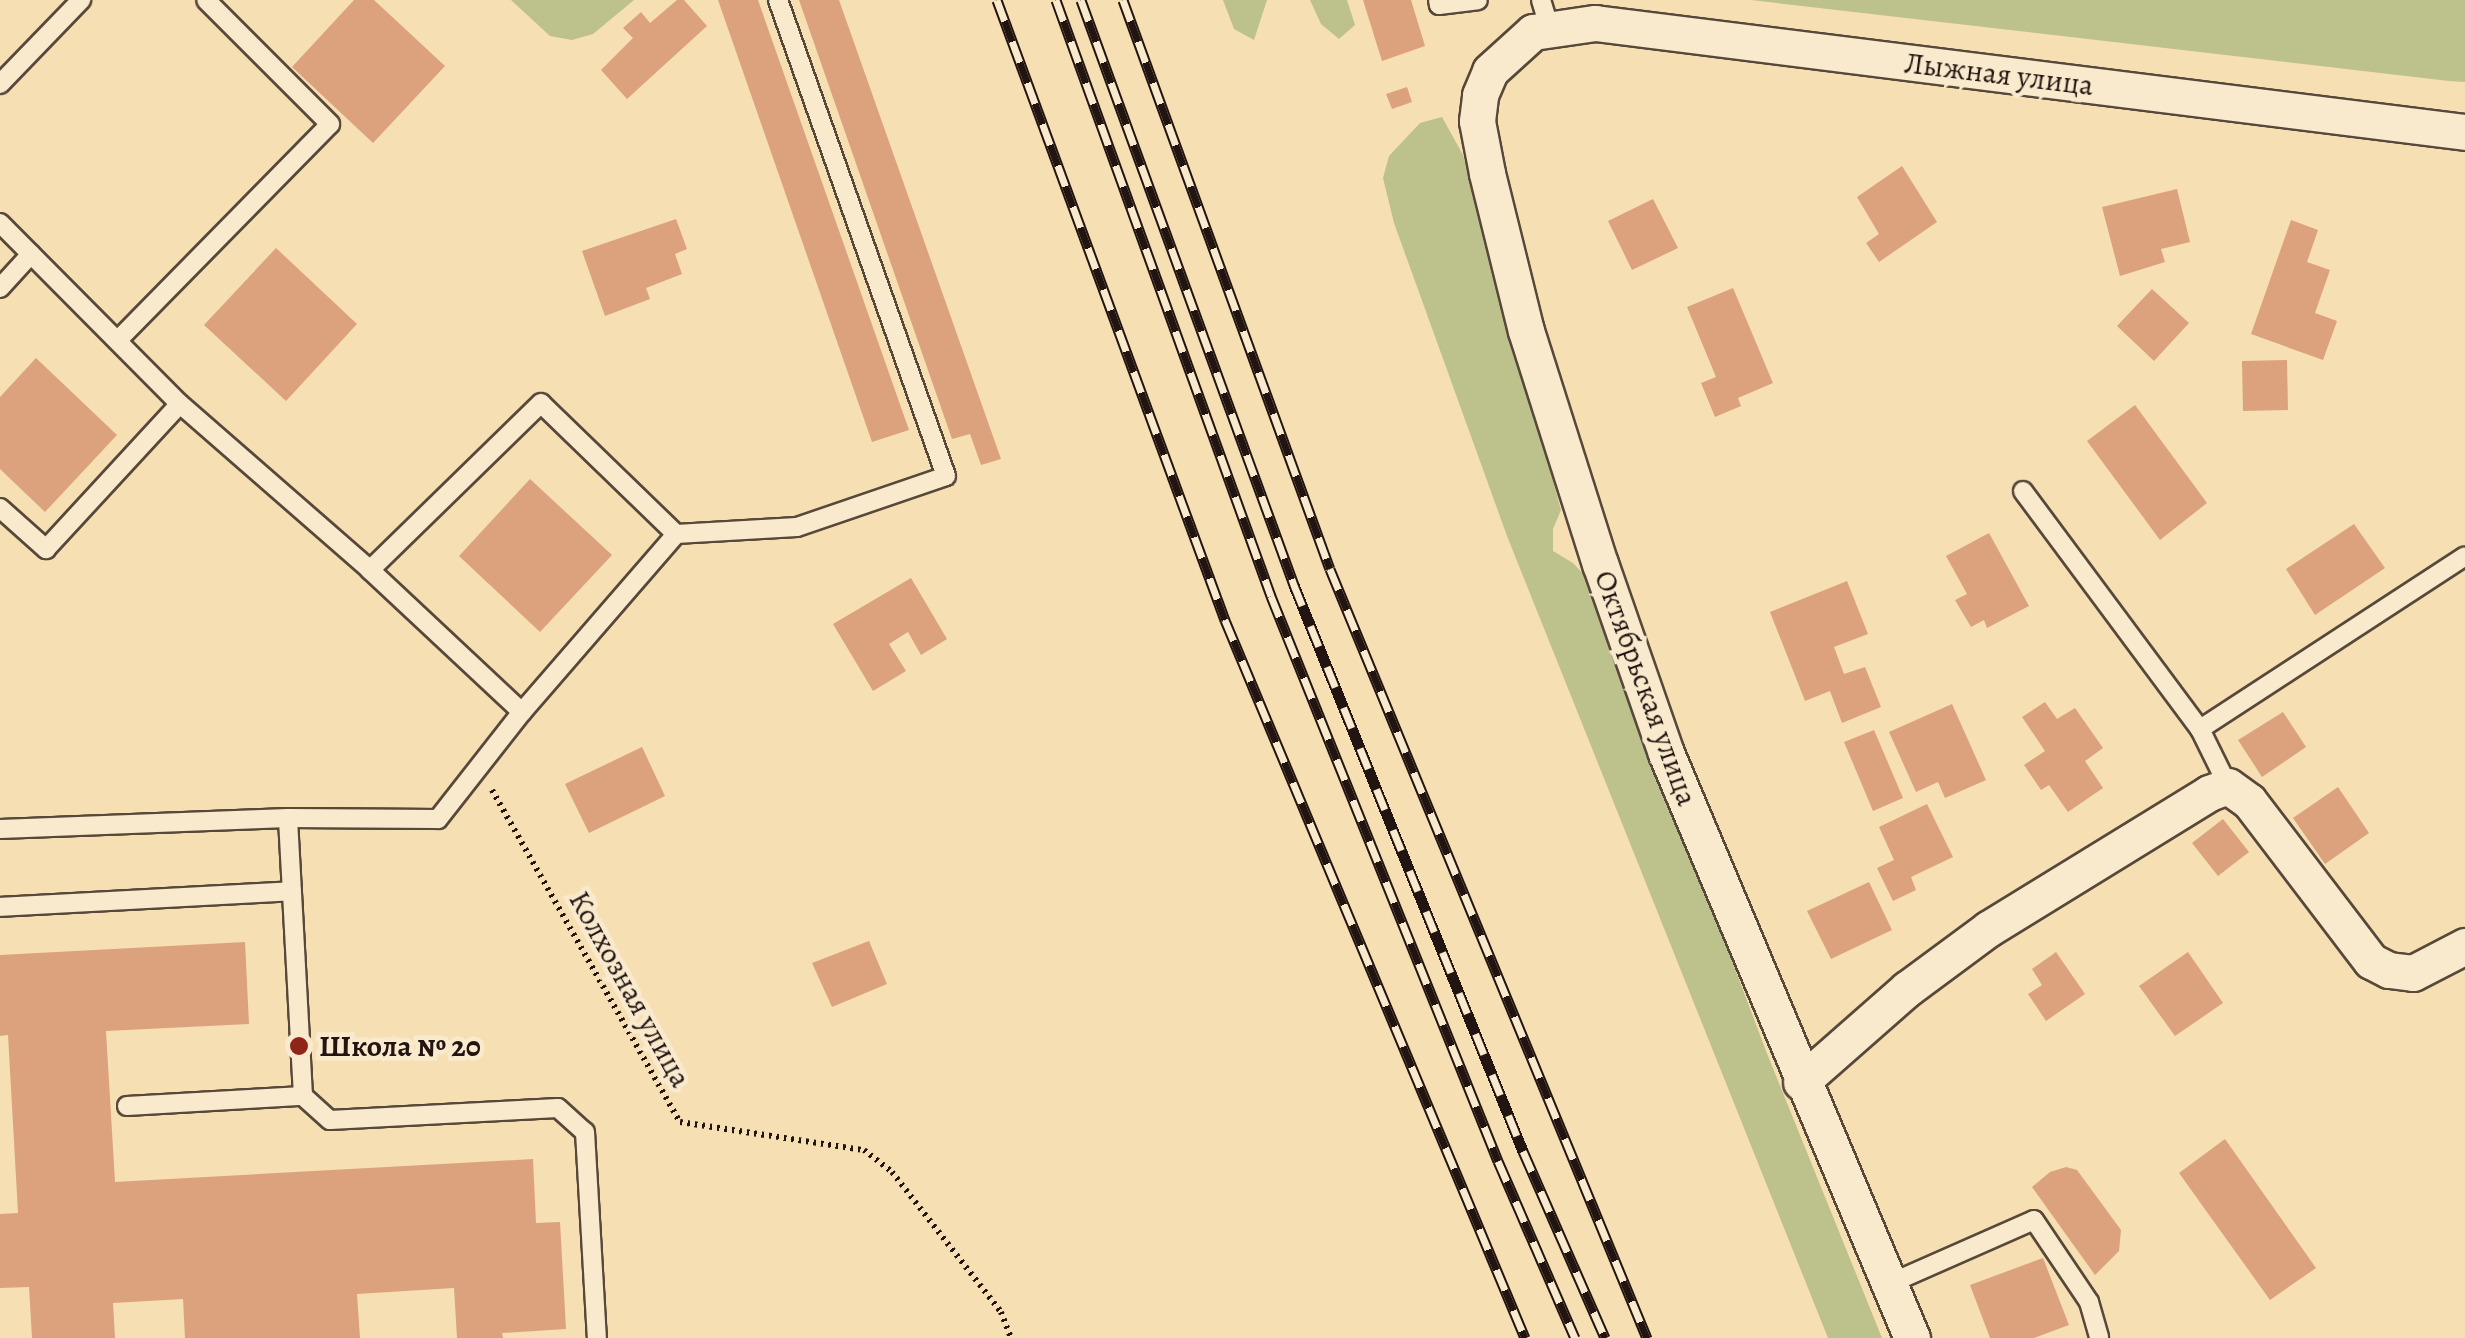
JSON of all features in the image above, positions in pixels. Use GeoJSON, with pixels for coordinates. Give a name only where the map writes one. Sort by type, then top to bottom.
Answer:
{"type":"FeatureCollection","features":[{"type":"Feature","properties":{"kind":"street","name":"Лыжная улица"},"geometry":{"type":"LineString","coordinates":[[1541,20],[1594,23],[2465,132]]}},
{"type":"Feature","properties":{"kind":"street","name":"Октябрьская улица"},"geometry":{"type":"LineString","coordinates":[[1541,20],[1490,71],[1480,94],[1477,121],[1526,331],[1666,753],[1801,1082],[1912,1338]]}},
{"type":"Feature","properties":{"kind":"street"},"geometry":{"type":"LineString","coordinates":[[1801,1082],[1907,989],[1988,930],[2228,786],[2249,802],[2371,960],[2389,970],[2413,973],[2465,946]]}},
{"type":"Feature","properties":{"kind":"lane"},"geometry":{"type":"LineString","coordinates":[[0,84],[81,0]]}},
{"type":"Feature","properties":{"kind":"lane"},"geometry":{"type":"LineString","coordinates":[[120,339],[330,124],[206,0]]}},
{"type":"Feature","properties":{"kind":"lane"},"geometry":{"type":"LineString","coordinates":[[0,829],[288,818],[438,819],[522,712],[676,534],[796,527],[946,476],[778,0]]}},
{"type":"Feature","properties":{"kind":"lane"},"geometry":{"type":"LineString","coordinates":[[1438,0],[1440,5],[1478,0]]}},
{"type":"Feature","properties":{"kind":"lane"},"geometry":{"type":"LineString","coordinates":[[0,223],[120,339],[180,404],[370,570],[522,712]]}},
{"type":"Feature","properties":{"kind":"lane"},"geometry":{"type":"LineString","coordinates":[[0,288],[31,254]]}},
{"type":"Feature","properties":{"kind":"lane"},"geometry":{"type":"LineString","coordinates":[[370,570],[541,403],[676,534]]}},
{"type":"Feature","properties":{"kind":"lane"},"geometry":{"type":"LineString","coordinates":[[0,508],[46,548],[180,404]]}},
{"type":"Feature","properties":{"kind":"lane"},"geometry":{"type":"LineString","coordinates":[[2024,491],[2200,729],[2228,786]]}},
{"type":"Feature","properties":{"kind":"lane"},"geometry":{"type":"LineString","coordinates":[[2200,729],[2465,556]]}},
{"type":"Feature","properties":{"kind":"lane"},"geometry":{"type":"LineString","coordinates":[[288,818],[304,1096],[330,1120],[558,1108],[585,1132],[596,1338]]}},
{"type":"Feature","properties":{"kind":"lane"},"geometry":{"type":"LineString","coordinates":[[0,907],[292,891]]}},
{"type":"Feature","properties":{"kind":"lane"},"geometry":{"type":"LineString","coordinates":[[127,1106],[304,1096]]}},
{"type":"Feature","properties":{"kind":"lane"},"geometry":{"type":"LineString","coordinates":[[1889,1284],[2034,1220],[2089,1302],[2100,1338]]}},
{"type":"Feature","properties":{"kind":"path","name":"Колхозная улица"},"geometry":{"type":"LineString","coordinates":[[479,767],[680,1122],[864,1150],[892,1172],[1001,1312],[1012,1338]]}},
{"type":"Feature","properties":{"kind":"green space"},"geometry":{"type":"Polygon","coordinates":[[[511,0],[634,0],[593,34],[572,40],[550,36],[511,0]]]}},
{"type":"Feature","properties":{"kind":"green space"},"geometry":{"type":"Polygon","coordinates":[[[1223,0],[1267,0],[1254,40],[1234,29],[1223,0]]]}},
{"type":"Feature","properties":{"kind":"green space"},"geometry":{"type":"Polygon","coordinates":[[[1310,0],[1347,0],[1355,25],[1339,39],[1321,24],[1310,0]]]}},
{"type":"Feature","properties":{"kind":"green space"},"geometry":{"type":"Polygon","coordinates":[[[1751,0],[2465,0],[2465,82],[2449,81],[1751,0]]]}},
{"type":"Feature","properties":{"kind":"green space"},"geometry":{"type":"Polygon","coordinates":[[[1442,117],[1463,155],[1561,510],[1553,529],[1553,551],[1573,563],[1588,579],[1766,1051],[1882,1338],[1828,1338],[1507,536],[1394,223],[1383,178],[1389,156],[1420,123],[1442,117]]]}},
{"type":"Feature","properties":{"kind":"building"},"geometry":{"type":"Polygon","coordinates":[[[354,0],[374,0],[445,66],[373,143],[292,67],[354,0]]]}},
{"type":"Feature","properties":{"kind":"building"},"geometry":{"type":"Polygon","coordinates":[[[677,0],[684,0],[707,26],[627,99],[601,70],[633,38],[623,28],[641,12],[650,23],[677,0]]]}},
{"type":"Feature","properties":{"kind":"building"},"geometry":{"type":"Polygon","coordinates":[[[718,0],[758,0],[909,430],[872,442],[718,0]]]}},
{"type":"Feature","properties":{"kind":"building"},"geometry":{"type":"Polygon","coordinates":[[[799,0],[839,0],[1001,459],[981,465],[970,434],[952,439],[799,0]]]}},
{"type":"Feature","properties":{"kind":"building"},"geometry":{"type":"Polygon","coordinates":[[[1363,0],[1411,0],[1425,46],[1382,61],[1363,0]]]}},
{"type":"Feature","properties":{"kind":"building"},"geometry":{"type":"Polygon","coordinates":[[[1407,87],[1412,102],[1392,109],[1386,94],[1407,87]]]}},
{"type":"Feature","properties":{"kind":"building"},"geometry":{"type":"Polygon","coordinates":[[[1902,166],[1937,222],[1879,262],[1866,243],[1879,234],[1857,197],[1902,166]]]}},
{"type":"Feature","properties":{"kind":"building"},"geometry":{"type":"Polygon","coordinates":[[[2177,189],[2190,242],[2161,249],[2165,262],[2120,276],[2102,207],[2177,189]]]}},
{"type":"Feature","properties":{"kind":"building"},"geometry":{"type":"Polygon","coordinates":[[[1653,199],[1678,248],[1632,270],[1608,221],[1653,199]]]}},
{"type":"Feature","properties":{"kind":"building"},"geometry":{"type":"Polygon","coordinates":[[[676,219],[687,249],[675,254],[682,274],[646,288],[650,299],[605,316],[582,251],[676,219]]]}},
{"type":"Feature","properties":{"kind":"building"},"geometry":{"type":"Polygon","coordinates":[[[2291,220],[2318,230],[2307,262],[2330,270],[2315,313],[2337,321],[2323,360],[2251,334],[2291,220]]]}},
{"type":"Feature","properties":{"kind":"building"},"geometry":{"type":"Polygon","coordinates":[[[276,248],[357,324],[286,401],[204,325],[276,248]]]}},
{"type":"Feature","properties":{"kind":"building"},"geometry":{"type":"Polygon","coordinates":[[[1733,288],[1773,383],[1738,398],[1741,406],[1715,417],[1701,383],[1716,377],[1687,307],[1733,288]]]}},
{"type":"Feature","properties":{"kind":"building"},"geometry":{"type":"Polygon","coordinates":[[[2152,289],[2189,323],[2154,361],[2117,326],[2152,289]]]}},
{"type":"Feature","properties":{"kind":"building"},"geometry":{"type":"Polygon","coordinates":[[[36,358],[117,435],[45,512],[0,469],[0,397],[36,358]]]}},
{"type":"Feature","properties":{"kind":"building"},"geometry":{"type":"Polygon","coordinates":[[[2287,360],[2288,410],[2243,411],[2242,361],[2287,360]]]}},
{"type":"Feature","properties":{"kind":"building"},"geometry":{"type":"Polygon","coordinates":[[[2135,405],[2207,503],[2160,540],[2087,441],[2135,405]]]}},
{"type":"Feature","properties":{"kind":"building"},"geometry":{"type":"Polygon","coordinates":[[[530,479],[612,555],[540,632],[459,556],[530,479]]]}},
{"type":"Feature","properties":{"kind":"building"},"geometry":{"type":"Polygon","coordinates":[[[2354,524],[2385,568],[2315,615],[2286,569],[2354,524]]]}},
{"type":"Feature","properties":{"kind":"building"},"geometry":{"type":"Polygon","coordinates":[[[1989,533],[2029,606],[1987,628],[1984,620],[1971,627],[1955,600],[1967,594],[1946,556],[1989,533]]]}},
{"type":"Feature","properties":{"kind":"building"},"geometry":{"type":"Polygon","coordinates":[[[911,578],[947,639],[921,655],[908,632],[889,644],[906,671],[873,691],[833,624],[911,578]]]}},
{"type":"Feature","properties":{"kind":"building"},"geometry":{"type":"Polygon","coordinates":[[[1847,581],[1868,634],[1834,647],[1844,674],[1865,667],[1881,707],[1842,723],[1830,691],[1805,701],[1770,612],[1847,581]]]}},
{"type":"Feature","properties":{"kind":"building"},"geometry":{"type":"Polygon","coordinates":[[[2045,702],[2057,719],[2075,708],[2103,748],[2085,761],[2103,788],[2068,812],[2049,785],[2041,790],[2024,765],[2045,751],[2022,717],[2045,702]]]}},
{"type":"Feature","properties":{"kind":"building"},"geometry":{"type":"Polygon","coordinates":[[[1952,704],[1986,780],[1945,798],[1938,782],[1916,792],[1889,732],[1952,704]]]}},
{"type":"Feature","properties":{"kind":"building"},"geometry":{"type":"Polygon","coordinates":[[[2283,712],[2306,747],[2262,777],[2238,740],[2283,712]]]}},
{"type":"Feature","properties":{"kind":"building"},"geometry":{"type":"Polygon","coordinates":[[[1874,730],[1903,798],[1873,811],[1844,742],[1874,730]]]}},
{"type":"Feature","properties":{"kind":"building"},"geometry":{"type":"Polygon","coordinates":[[[642,747],[665,796],[589,833],[565,784],[642,747]]]}},
{"type":"Feature","properties":{"kind":"building"},"geometry":{"type":"Polygon","coordinates":[[[2338,787],[2369,833],[2325,864],[2293,818],[2338,787]]]}},
{"type":"Feature","properties":{"kind":"building"},"geometry":{"type":"Polygon","coordinates":[[[1927,804],[1953,857],[1911,877],[1916,890],[1893,901],[1877,868],[1894,860],[1879,827],[1927,804]]]}},
{"type":"Feature","properties":{"kind":"building"},"geometry":{"type":"Polygon","coordinates":[[[2223,819],[2249,852],[2218,876],[2192,843],[2223,819]]]}},
{"type":"Feature","properties":{"kind":"building"},"geometry":{"type":"Polygon","coordinates":[[[1869,882],[1892,930],[1831,959],[1807,911],[1869,882]]]}},
{"type":"Feature","properties":{"kind":"building"},"geometry":{"type":"Polygon","coordinates":[[[869,941],[887,984],[832,1007],[812,963],[869,941]]]}},
{"type":"Feature","properties":{"kind":"building"},"geometry":{"type":"Polygon","coordinates":[[[245,942],[249,1024],[106,1031],[115,1182],[533,1159],[536,1223],[560,1222],[566,1329],[502,1333],[503,1338],[457,1338],[454,1288],[357,1294],[360,1338],[185,1338],[183,1299],[113,1303],[115,1338],[32,1338],[29,1287],[0,1288],[0,1214],[18,1213],[8,1035],[0,1036],[0,955],[245,942]]]}},
{"type":"Feature","properties":{"kind":"building"},"geometry":{"type":"Polygon","coordinates":[[[2056,952],[2085,994],[2046,1021],[2028,994],[2042,985],[2032,969],[2056,952]]]}},
{"type":"Feature","properties":{"kind":"building"},"geometry":{"type":"Polygon","coordinates":[[[2188,952],[2223,1003],[2175,1036],[2139,986],[2188,952]]]}},
{"type":"Feature","properties":{"kind":"building"},"geometry":{"type":"Polygon","coordinates":[[[2225,1139],[2316,1268],[2270,1300],[2179,1173],[2225,1139]]]}},
{"type":"Feature","properties":{"kind":"building"},"geometry":{"type":"Polygon","coordinates":[[[2066,1167],[2077,1170],[2121,1230],[2119,1251],[2095,1275],[2032,1187],[2050,1172],[2066,1167]]]}},
{"type":"Feature","properties":{"kind":"building"},"geometry":{"type":"Polygon","coordinates":[[[2043,1258],[2069,1325],[2034,1338],[1990,1338],[1970,1285],[2043,1258]]]}},
{"type":"Feature","properties":{"kind":"railway"},"geometry":{"type":"LineString","coordinates":[[997,0],[1225,620],[1525,1338]]}},
{"type":"Feature","properties":{"kind":"railway"},"geometry":{"type":"LineString","coordinates":[[1056,0],[1271,596],[1498,1161],[1575,1338]]}},
{"type":"Feature","properties":{"kind":"railway"},"geometry":{"type":"LineString","coordinates":[[1081,0],[1294,585],[1523,1151],[1605,1338]]}},
{"type":"Feature","properties":{"kind":"railway"},"geometry":{"type":"LineString","coordinates":[[1123,0],[1330,569],[1647,1338]]}},
{"type":"Feature","properties":{"kind":"place","name":"Школа № 20"},"geometry":{"type":"Point","coordinates":[299,1046]}}]}
